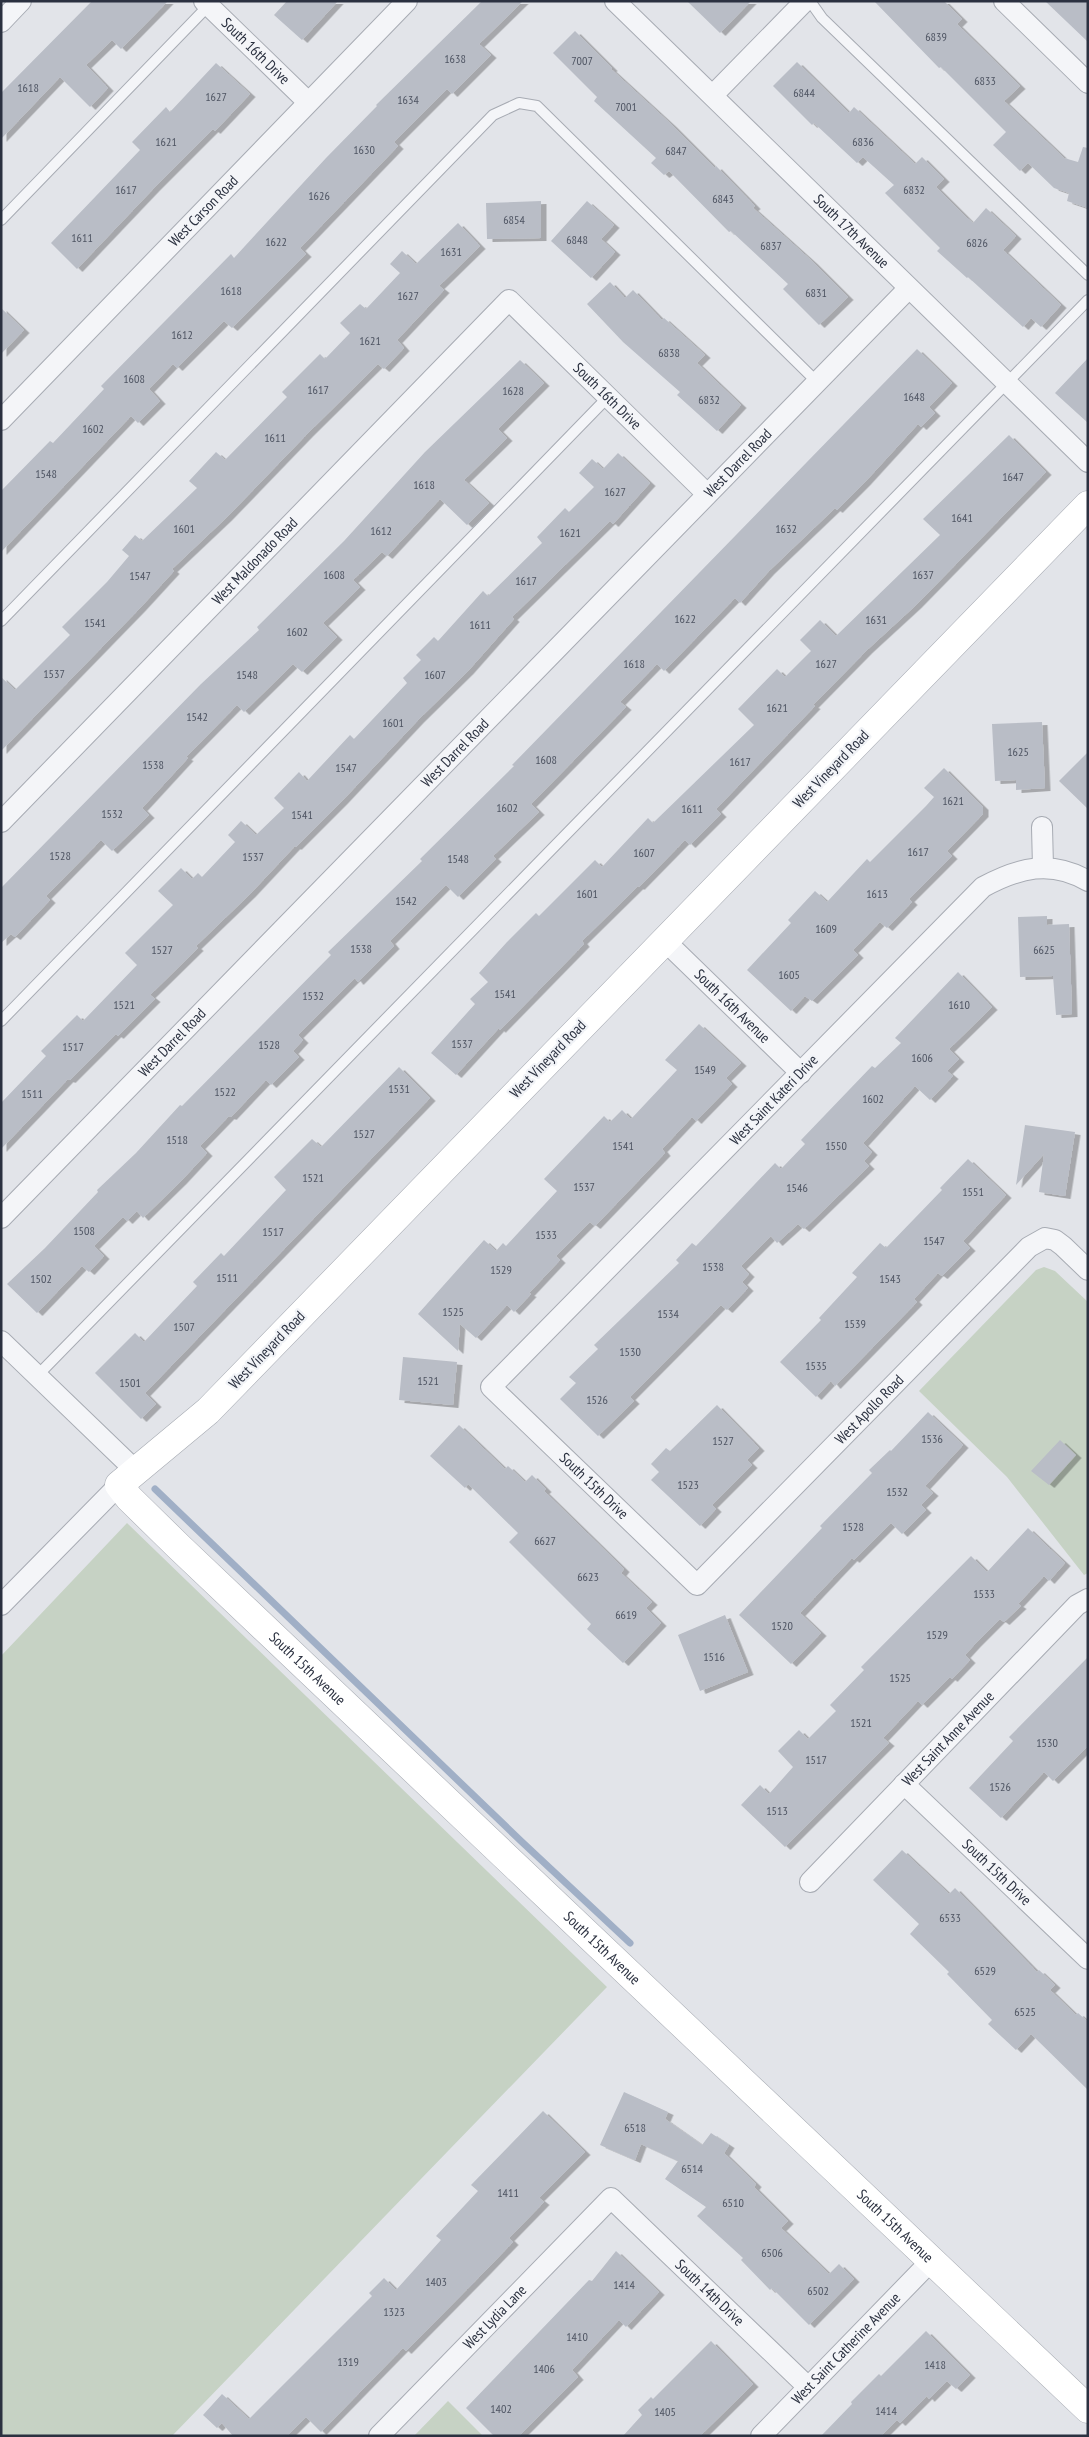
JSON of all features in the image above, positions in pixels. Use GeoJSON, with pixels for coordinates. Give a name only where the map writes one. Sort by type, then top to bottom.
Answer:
{"type":"FeatureCollection","features":[{"type":"Feature","properties":{"kind":"street"},"geometry":{"type":"LineString","coordinates":[[1,22],[21,1]]}},
{"type":"Feature","properties":{"kind":"street","name":"West Carson Road"},"geometry":{"type":"LineString","coordinates":[[1,420],[407,1]]}},
{"type":"Feature","properties":{"kind":"street","name":"South 17th Avenue"},"geometry":{"type":"LineString","coordinates":[[615,1],[713,95],[908,289],[1088,462]]}},
{"type":"Feature","properties":{"kind":"street"},"geometry":{"type":"LineString","coordinates":[[713,95],[805,1]]}},
{"type":"Feature","properties":{"kind":"street"},"geometry":{"type":"LineString","coordinates":[[1004,1],[1088,83]]}},
{"type":"Feature","properties":{"kind":"street","name":"South 16th Drive"},"geometry":{"type":"LineString","coordinates":[[209,3],[308,102]]}},
{"type":"Feature","properties":{"kind":"street","name":"West Darrel Road"},"geometry":{"type":"LineString","coordinates":[[1,1218],[706,493],[908,289]]}},
{"type":"Feature","properties":{"kind":"street","name":"South 16th Drive"},"geometry":{"type":"LineString","coordinates":[[509,300],[706,493]]}},
{"type":"Feature","properties":{"kind":"street","name":"West Maldonado Road"},"geometry":{"type":"LineString","coordinates":[[1,822],[509,300]]}},
{"type":"Feature","properties":{"kind":"street","name":"West Vineyard Road"},"geometry":{"type":"LineString","coordinates":[[1,1605],[128,1478],[208,1411],[1088,505]]}},
{"type":"Feature","properties":{"kind":"street"},"geometry":{"type":"LineString","coordinates":[[1042,827],[1043,867],[1074,872],[1088,881]]}},
{"type":"Feature","properties":{"kind":"street","name":"West Saint Kateri Drive"},"geometry":{"type":"LineString","coordinates":[[491,1387],[983,887],[1007,874],[1043,867]]}},
{"type":"Feature","properties":{"kind":"street","name":"South 16th Avenue"},"geometry":{"type":"LineString","coordinates":[[664,940],[801,1072]]}},
{"type":"Feature","properties":{"kind":"street","name":"West Apollo Road"},"geometry":{"type":"LineString","coordinates":[[697,1585],[1029,1247],[1045,1238],[1055,1240],[1088,1270]]}},
{"type":"Feature","properties":{"kind":"street","name":"South 15th Avenue"},"geometry":{"type":"LineString","coordinates":[[1,1341],[37,1376],[128,1478],[130,1498],[178,1546],[1088,2409]]}},
{"type":"Feature","properties":{"kind":"street","name":"South 15th Drive"},"geometry":{"type":"LineString","coordinates":[[491,1387],[697,1585]]}},
{"type":"Feature","properties":{"kind":"street","name":"West Saint Anne Avenue"},"geometry":{"type":"LineString","coordinates":[[810,1882],[1077,1605],[1088,1599]]}},
{"type":"Feature","properties":{"kind":"street","name":"South 15th Drive"},"geometry":{"type":"LineString","coordinates":[[904,1784],[1088,1959]]}},
{"type":"Feature","properties":{"kind":"street","name":"South 14th Drive"},"geometry":{"type":"LineString","coordinates":[[611,2198],[808,2387]]}},
{"type":"Feature","properties":{"kind":"street","name":"West Lydia Lane"},"geometry":{"type":"LineString","coordinates":[[379,2436],[611,2198]]}},
{"type":"Feature","properties":{"kind":"street","name":"West Saint Catherine Avenue"},"geometry":{"type":"LineString","coordinates":[[761,2436],[932,2260]]}},
{"type":"Feature","properties":{"kind":"lane"},"geometry":{"type":"LineString","coordinates":[[810,1],[822,18],[1088,275]]}},
{"type":"Feature","properties":{"kind":"lane"},"geometry":{"type":"LineString","coordinates":[[1,220],[209,3]]}},
{"type":"Feature","properties":{"kind":"lane"},"geometry":{"type":"LineString","coordinates":[[1,621],[493,115],[519,103],[537,106],[816,381]]}},
{"type":"Feature","properties":{"kind":"lane"},"geometry":{"type":"LineString","coordinates":[[37,1376],[1088,300]]}},
{"type":"Feature","properties":{"kind":"lane"},"geometry":{"type":"LineString","coordinates":[[1,1021],[608,397]]}},
{"type":"Feature","properties":{"kind":"green space"},"geometry":{"type":"Polygon","coordinates":[[[1044,1267],[1055,1271],[1088,1302],[1088,1573],[1084,1575],[1007,1477],[919,1391],[1036,1270],[1044,1267]]]}},
{"type":"Feature","properties":{"kind":"green space"},"geometry":{"type":"Polygon","coordinates":[[[127,1523],[607,1987],[172,2436],[1,2436],[1,1656],[127,1523]]]}},
{"type":"Feature","properties":{"kind":"green space"},"geometry":{"type":"Polygon","coordinates":[[[448,2401],[483,2436],[414,2436],[448,2401]]]}},
{"type":"Feature","properties":{"kind":"building"},"geometry":{"type":"Polygon","coordinates":[[[92,1],[168,1],[121,49],[112,40],[86,65],[108,88],[90,107],[60,77],[1,139],[1,93],[92,1]]]}},
{"type":"Feature","properties":{"kind":"building"},"geometry":{"type":"Polygon","coordinates":[[[287,1],[338,1],[302,40],[274,15],[287,1]]]}},
{"type":"Feature","properties":{"kind":"building"},"geometry":{"type":"Polygon","coordinates":[[[482,1],[523,1],[479,44],[491,55],[452,94],[447,89],[394,142],[398,146],[300,248],[306,254],[232,328],[224,321],[177,368],[173,364],[149,389],[160,401],[138,423],[131,416],[1,552],[1,491],[50,441],[53,443],[104,389],[101,386],[231,254],[234,258],[376,105],[482,1]]]}},
{"type":"Feature","properties":{"kind":"building"},"geometry":{"type":"Polygon","coordinates":[[[687,1],[751,1],[720,33],[687,1]]]}},
{"type":"Feature","properties":{"kind":"building"},"geometry":{"type":"Polygon","coordinates":[[[874,1],[944,1],[962,19],[957,24],[1020,86],[1004,101],[1064,158],[1078,162],[1083,147],[1088,148],[1088,208],[1067,201],[1069,193],[1054,188],[1028,163],[1020,171],[993,145],[1006,132],[941,67],[939,68],[874,1]]]}},
{"type":"Feature","properties":{"kind":"building"},"geometry":{"type":"Polygon","coordinates":[[[1045,1],[1088,1],[1088,42],[1045,1]]]}},
{"type":"Feature","properties":{"kind":"building"},"geometry":{"type":"Polygon","coordinates":[[[575,31],[611,69],[671,124],[715,168],[716,166],[755,206],[753,208],[812,261],[848,297],[819,325],[783,289],[788,284],[731,231],[729,232],[669,171],[664,175],[651,163],[656,158],[594,101],[597,97],[553,53],[575,31]]]}},
{"type":"Feature","properties":{"kind":"building"},"geometry":{"type":"Polygon","coordinates":[[[797,62],[849,113],[854,107],[915,164],[922,157],[944,179],[936,187],[973,223],[986,208],[1016,236],[1003,250],[1061,305],[1041,327],[1031,318],[1023,327],[967,278],[937,251],[940,248],[885,193],[894,185],[863,157],[857,163],[814,123],[812,125],[773,86],[797,62]]]}},
{"type":"Feature","properties":{"kind":"building"},"geometry":{"type":"Polygon","coordinates":[[[216,63],[250,94],[215,131],[213,129],[154,188],[77,269],[51,243],[140,150],[132,142],[166,107],[170,112],[216,63]]]}},
{"type":"Feature","properties":{"kind":"building"},"geometry":{"type":"Polygon","coordinates":[[[541,201],[541,238],[487,239],[486,203],[541,201]]]}},
{"type":"Feature","properties":{"kind":"building"},"geometry":{"type":"Polygon","coordinates":[[[587,201],[614,225],[601,239],[615,252],[591,278],[551,241],[587,201]]]}},
{"type":"Feature","properties":{"kind":"building"},"geometry":{"type":"Polygon","coordinates":[[[458,223],[480,246],[439,286],[444,290],[397,340],[404,348],[384,369],[378,364],[227,517],[172,569],[174,571],[140,608],[1,751],[1,677],[15,690],[70,635],[62,627],[107,582],[129,556],[122,550],[135,535],[142,541],[197,488],[189,481],[216,452],[225,460],[287,397],[282,392],[320,354],[325,359],[350,333],[340,323],[360,304],[366,309],[400,273],[390,264],[402,251],[416,264],[458,223]]]}},
{"type":"Feature","properties":{"kind":"building"},"geometry":{"type":"Polygon","coordinates":[[[610,282],[625,298],[633,290],[662,320],[664,318],[705,355],[697,363],[741,405],[717,431],[677,395],[680,392],[623,342],[587,304],[610,282]]]}},
{"type":"Feature","properties":{"kind":"building"},"geometry":{"type":"Polygon","coordinates":[[[1,308],[24,330],[1,354],[1,308]]]}},
{"type":"Feature","properties":{"kind":"building"},"geometry":{"type":"Polygon","coordinates":[[[917,349],[952,383],[929,407],[935,413],[921,427],[918,424],[865,482],[769,571],[740,603],[735,598],[664,671],[657,664],[620,702],[626,707],[531,804],[539,812],[493,856],[496,859],[458,897],[446,885],[390,941],[394,946],[358,982],[355,978],[298,1035],[303,1040],[293,1051],[299,1057],[271,1085],[266,1080],[200,1146],[207,1153],[181,1181],[143,1218],[137,1211],[127,1221],[123,1217],[94,1246],[104,1256],[89,1272],[82,1266],[37,1313],[7,1284],[45,1248],[98,1192],[97,1190],[136,1153],[180,1105],[182,1106],[331,955],[328,952],[422,861],[420,859],[514,766],[512,765],[917,349]]]}},
{"type":"Feature","properties":{"kind":"building"},"geometry":{"type":"Polygon","coordinates":[[[1088,358],[1088,423],[1055,393],[1088,358]]]}},
{"type":"Feature","properties":{"kind":"building"},"geometry":{"type":"Polygon","coordinates":[[[520,360],[544,383],[498,429],[507,438],[464,480],[489,503],[467,525],[440,499],[387,556],[382,552],[353,580],[360,587],[323,623],[337,637],[302,672],[293,664],[244,712],[237,705],[186,757],[188,758],[142,808],[149,815],[112,851],[101,840],[46,896],[50,900],[15,937],[11,934],[1,943],[1,888],[201,684],[259,630],[257,627],[344,541],[425,452],[520,360]]]}},
{"type":"Feature","properties":{"kind":"building"},"geometry":{"type":"Polygon","coordinates":[[[1009,435],[1046,472],[916,605],[867,650],[813,705],[815,706],[716,809],[721,814],[690,845],[685,840],[582,941],[584,944],[500,1030],[499,1028],[456,1075],[431,1053],[475,1004],[470,999],[488,982],[479,973],[507,942],[536,913],[539,916],[595,860],[602,867],[648,818],[653,823],[754,725],[738,709],[777,669],[785,677],[811,651],[800,640],[820,620],[836,636],[940,535],[923,519],[1009,435]]]}},
{"type":"Feature","properties":{"kind":"building"},"geometry":{"type":"Polygon","coordinates":[[[618,453],[650,483],[613,524],[610,521],[512,617],[514,619],[468,671],[419,719],[342,801],[196,946],[198,948],[150,995],[155,999],[118,1036],[116,1034],[70,1080],[68,1079],[1,1149],[1,1103],[46,1056],[41,1051],[77,1015],[83,1021],[137,965],[125,953],[173,905],[158,891],[181,868],[192,879],[198,873],[202,877],[235,842],[228,835],[241,821],[256,835],[284,808],[274,798],[299,772],[307,781],[350,735],[354,739],[407,683],[403,678],[421,660],[416,655],[434,637],[438,641],[483,591],[488,596],[542,543],[537,537],[565,508],[569,512],[594,487],[579,473],[592,459],[603,469],[618,453]]]}},
{"type":"Feature","properties":{"kind":"building"},"geometry":{"type":"Polygon","coordinates":[[[1042,722],[1045,788],[1016,790],[1016,780],[995,781],[992,724],[1042,722]]]}},
{"type":"Feature","properties":{"kind":"building"},"geometry":{"type":"Polygon","coordinates":[[[1088,752],[1088,809],[1059,781],[1088,752]]]}},
{"type":"Feature","properties":{"kind":"building"},"geometry":{"type":"Polygon","coordinates":[[[944,768],[983,807],[983,814],[947,851],[952,856],[909,899],[912,902],[887,928],[880,922],[853,950],[858,955],[812,1001],[805,996],[791,1011],[747,970],[791,923],[788,920],[815,891],[827,902],[867,859],[870,862],[926,806],[934,797],[924,788],[944,768]]]}},
{"type":"Feature","properties":{"kind":"building"},"geometry":{"type":"Polygon","coordinates":[[[1047,916],[1047,925],[1069,924],[1072,1014],[1056,1015],[1053,976],[1020,977],[1018,917],[1047,916]]]}},
{"type":"Feature","properties":{"kind":"building"},"geometry":{"type":"Polygon","coordinates":[[[958,972],[992,1007],[949,1049],[959,1059],[947,1071],[953,1076],[930,1100],[915,1086],[863,1143],[872,1152],[864,1161],[869,1166],[804,1229],[798,1224],[777,1243],[771,1236],[741,1266],[749,1274],[742,1282],[748,1288],[727,1310],[721,1305],[630,1397],[634,1401],[598,1436],[560,1399],[576,1383],[569,1377],[598,1349],[594,1345],[679,1263],[676,1260],[692,1243],[696,1246],[775,1163],[781,1169],[805,1144],[801,1140],[872,1066],[875,1068],[901,1043],[895,1038],[958,972]]]}},
{"type":"Feature","properties":{"kind":"building"},"geometry":{"type":"Polygon","coordinates":[[[699,1024],[741,1063],[726,1078],[732,1084],[696,1121],[692,1117],[662,1149],[665,1153],[595,1226],[590,1222],[556,1256],[560,1260],[514,1312],[507,1305],[476,1338],[460,1324],[458,1351],[418,1314],[484,1240],[496,1251],[503,1243],[506,1246],[557,1191],[544,1179],[604,1116],[610,1122],[622,1110],[631,1119],[677,1070],[665,1060],[699,1024]]]}},
{"type":"Feature","properties":{"kind":"building"},"geometry":{"type":"Polygon","coordinates":[[[399,1067],[430,1098],[145,1393],[156,1404],[141,1419],[95,1373],[135,1333],[144,1342],[197,1286],[193,1282],[221,1253],[224,1256],[286,1190],[274,1177],[312,1139],[321,1147],[399,1067]]]}},
{"type":"Feature","properties":{"kind":"building"},"geometry":{"type":"Polygon","coordinates":[[[1025,1125],[1075,1132],[1065,1196],[1039,1192],[1044,1154],[1016,1185],[1025,1125]]]}},
{"type":"Feature","properties":{"kind":"building"},"geometry":{"type":"Polygon","coordinates":[[[968,1159],[1006,1195],[963,1241],[970,1248],[942,1276],[938,1273],[914,1299],[917,1302],[835,1386],[831,1381],[816,1397],[780,1362],[821,1320],[819,1318],[857,1277],[852,1273],[880,1243],[886,1248],[942,1190],[940,1188],[968,1159]]]}},
{"type":"Feature","properties":{"kind":"building"},"geometry":{"type":"Polygon","coordinates":[[[403,1357],[457,1362],[453,1405],[399,1400],[403,1357]]]}},
{"type":"Feature","properties":{"kind":"building"},"geometry":{"type":"Polygon","coordinates":[[[717,1405],[759,1448],[747,1460],[752,1465],[712,1505],[716,1509],[700,1526],[651,1480],[659,1472],[651,1464],[666,1448],[670,1451],[717,1405]]]}},
{"type":"Feature","properties":{"kind":"building"},"geometry":{"type":"Polygon","coordinates":[[[928,1412],[963,1445],[925,1486],[933,1493],[921,1505],[926,1510],[902,1534],[891,1523],[854,1560],[852,1558],[800,1613],[821,1633],[791,1664],[739,1615],[822,1528],[820,1526],[872,1473],[869,1470],[891,1451],[928,1412]]]}},
{"type":"Feature","properties":{"kind":"building"},"geometry":{"type":"Polygon","coordinates":[[[459,1425],[505,1469],[508,1466],[525,1482],[532,1475],[546,1489],[544,1491],[624,1569],[621,1573],[652,1602],[646,1608],[661,1623],[623,1663],[587,1629],[591,1624],[509,1542],[518,1533],[468,1484],[465,1488],[430,1456],[459,1425]]]}},
{"type":"Feature","properties":{"kind":"building"},"geometry":{"type":"Polygon","coordinates":[[[1060,1440],[1076,1455],[1049,1485],[1031,1471],[1060,1440]]]}},
{"type":"Feature","properties":{"kind":"building"},"geometry":{"type":"Polygon","coordinates":[[[1028,1528],[1065,1563],[1049,1581],[1044,1576],[1018,1604],[1021,1606],[1004,1622],[1000,1619],[975,1644],[965,1655],[970,1660],[952,1679],[950,1677],[922,1705],[918,1701],[883,1738],[889,1743],[785,1847],[741,1805],[760,1785],[769,1794],[793,1767],[778,1751],[799,1730],[808,1739],[836,1711],[830,1705],[864,1670],[861,1667],[971,1556],[987,1572],[1028,1528]]]}},
{"type":"Feature","properties":{"kind":"building"},"geometry":{"type":"Polygon","coordinates":[[[725,1615],[748,1672],[700,1691],[678,1635],[725,1615]]]}},
{"type":"Feature","properties":{"kind":"building"},"geometry":{"type":"Polygon","coordinates":[[[1088,1657],[1088,1746],[1053,1781],[1044,1772],[1001,1818],[969,1788],[1013,1741],[1009,1737],[1088,1657]]]}},
{"type":"Feature","properties":{"kind":"building"},"geometry":{"type":"Polygon","coordinates":[[[902,1850],[949,1894],[955,1888],[1037,1972],[1039,1970],[1055,1985],[1050,1990],[1076,2015],[1078,2013],[1088,2022],[1088,2090],[1031,2034],[1016,2050],[988,2024],[992,2020],[947,1974],[949,1972],[910,1934],[919,1924],[873,1880],[902,1850]]]}},
{"type":"Feature","properties":{"kind":"building"},"geometry":{"type":"Polygon","coordinates":[[[624,2092],[668,2112],[665,2119],[702,2145],[711,2133],[729,2145],[724,2153],[756,2184],[754,2187],[788,2221],[781,2228],[829,2274],[839,2264],[854,2279],[809,2325],[772,2288],[770,2290],[741,2260],[743,2258],[697,2216],[706,2207],[665,2179],[678,2161],[641,2144],[635,2160],[600,2145],[624,2092]]]}},
{"type":"Feature","properties":{"kind":"building"},"geometry":{"type":"Polygon","coordinates":[[[543,2111],[585,2152],[539,2198],[544,2202],[509,2238],[513,2242],[406,2351],[403,2348],[321,2432],[306,2417],[287,2436],[233,2436],[222,2423],[217,2428],[203,2415],[222,2394],[249,2419],[372,2296],[369,2293],[384,2278],[396,2290],[441,2240],[436,2236],[478,2191],[471,2185],[543,2111]]]}},
{"type":"Feature","properties":{"kind":"building"},"geometry":{"type":"Polygon","coordinates":[[[616,2251],[659,2292],[626,2327],[619,2320],[572,2370],[578,2377],[519,2436],[494,2436],[466,2408],[589,2280],[592,2281],[616,2251]]]}},
{"type":"Feature","properties":{"kind":"building"},"geometry":{"type":"Polygon","coordinates":[[[926,2331],[970,2375],[956,2389],[947,2381],[929,2399],[927,2396],[900,2423],[897,2420],[881,2436],[821,2436],[879,2374],[881,2376],[926,2331]]]}},
{"type":"Feature","properties":{"kind":"building"},"geometry":{"type":"Polygon","coordinates":[[[711,2341],[753,2384],[700,2436],[623,2436],[642,2415],[638,2410],[651,2397],[653,2399],[711,2341]]]}},
{"type":"Feature","properties":{"kind":"waterway"},"geometry":{"type":"LineString","coordinates":[[155,1489],[522,1842],[630,1943]]}}]}
